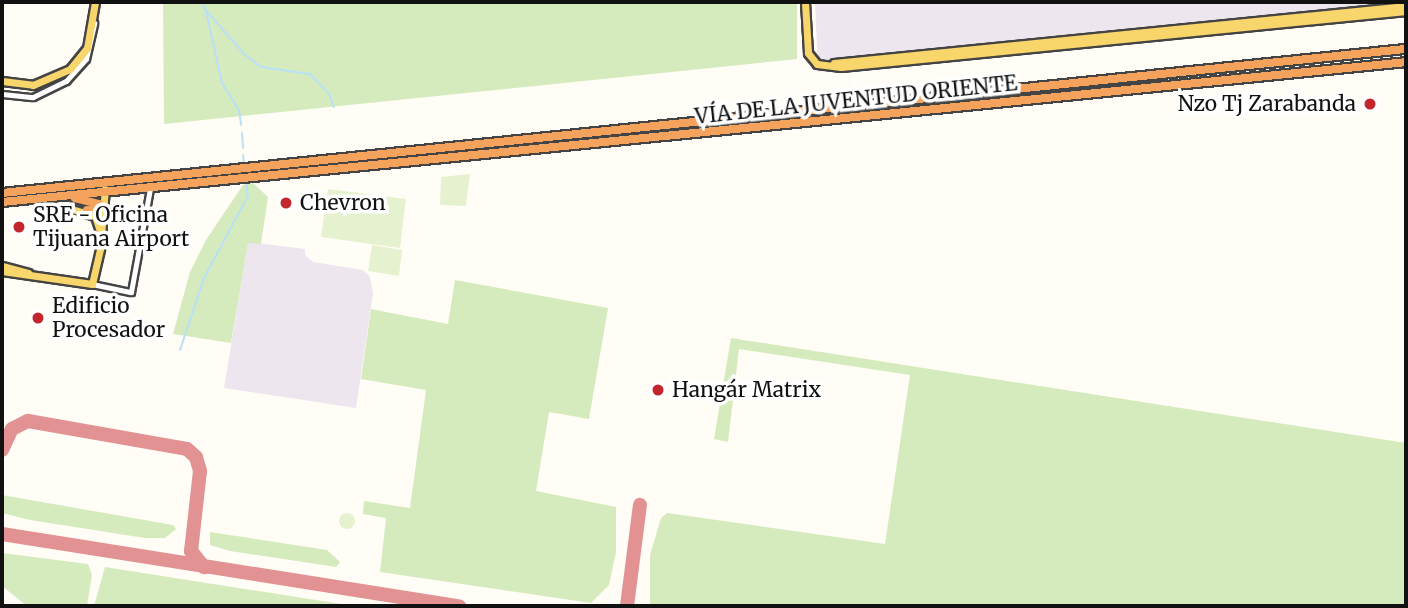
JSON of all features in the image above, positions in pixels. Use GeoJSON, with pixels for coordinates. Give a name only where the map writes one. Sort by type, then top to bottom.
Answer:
{"type":"FeatureCollection","features":[{"type":"Feature","properties":{"kind":"highway","name":"VÍA DE LA JUVENTUD ORIENTE"},"geometry":{"type":"LineString","coordinates":[[2,193],[1406,49]]}},
{"type":"Feature","properties":{"kind":"highway"},"geometry":{"type":"LineString","coordinates":[[1298,60],[1280,67],[1300,72]]}},
{"type":"Feature","properties":{"kind":"highway","name":"VÍA DE LA JUVENTUD ORIENTE"},"geometry":{"type":"LineString","coordinates":[[2,202],[1406,62]]}},
{"type":"Feature","properties":{"kind":"highway"},"geometry":{"type":"LineString","coordinates":[[1249,65],[1273,68],[1251,76]]}},
{"type":"Feature","properties":{"kind":"highway"},"geometry":{"type":"LineString","coordinates":[[69,196],[99,204],[98,210],[79,208]]}},
{"type":"Feature","properties":{"kind":"main road"},"geometry":{"type":"LineString","coordinates":[[2,81],[33,86],[60,76],[83,56],[94,23],[95,2]]}},
{"type":"Feature","properties":{"kind":"main road"},"geometry":{"type":"LineString","coordinates":[[805,2],[806,47],[812,59],[823,66],[1406,11]]}},
{"type":"Feature","properties":{"kind":"main road"},"geometry":{"type":"LineString","coordinates":[[823,66],[1406,6]]}},
{"type":"Feature","properties":{"kind":"main road"},"geometry":{"type":"LineString","coordinates":[[2,271],[92,284],[102,236],[105,183]]}},
{"type":"Feature","properties":{"kind":"main road"},"geometry":{"type":"LineString","coordinates":[[79,208],[96,218],[102,236]]}},
{"type":"Feature","properties":{"kind":"main road"},"geometry":{"type":"LineString","coordinates":[[2,265],[31,276]]}},
{"type":"Feature","properties":{"kind":"street"},"geometry":{"type":"LineString","coordinates":[[2,94],[33,97],[66,81],[87,57],[94,23]]}},
{"type":"Feature","properties":{"kind":"street"},"geometry":{"type":"LineString","coordinates":[[92,284],[131,292],[150,188]]}},
{"type":"Feature","properties":{"kind":"shaded area"},"geometry":{"type":"Polygon","coordinates":[[[815,2],[1406,2],[1406,13],[818,72],[815,2]]]}},
{"type":"Feature","properties":{"kind":"shaded area"},"geometry":{"type":"Polygon","coordinates":[[[248,242],[305,249],[305,255],[313,262],[363,270],[370,277],[373,293],[356,408],[224,388],[248,242]]]}},
{"type":"Feature","properties":{"kind":"green space"},"geometry":{"type":"Polygon","coordinates":[[[163,2],[797,2],[797,59],[164,124],[163,2]]]}},
{"type":"Feature","properties":{"kind":"green space"},"geometry":{"type":"Polygon","coordinates":[[[470,174],[466,206],[440,205],[441,177],[470,174]]]}},
{"type":"Feature","properties":{"kind":"green space"},"geometry":{"type":"Polygon","coordinates":[[[253,183],[268,197],[261,244],[248,243],[231,343],[173,334],[190,272],[206,240],[243,185],[253,183]]]}},
{"type":"Feature","properties":{"kind":"green space"},"geometry":{"type":"Polygon","coordinates":[[[328,189],[406,199],[400,248],[321,237],[328,189]]]}},
{"type":"Feature","properties":{"kind":"green space"},"geometry":{"type":"Polygon","coordinates":[[[372,245],[402,250],[399,276],[368,271],[372,245]]]}},
{"type":"Feature","properties":{"kind":"green space"},"geometry":{"type":"Polygon","coordinates":[[[455,280],[608,308],[589,419],[549,412],[536,491],[616,507],[616,552],[609,585],[591,603],[380,572],[386,518],[363,514],[364,501],[410,508],[426,390],[361,379],[371,309],[448,324],[455,280]]]}},
{"type":"Feature","properties":{"kind":"green space"},"geometry":{"type":"Polygon","coordinates":[[[731,338],[1406,443],[1406,606],[650,606],[650,555],[661,518],[667,513],[885,544],[910,375],[739,349],[728,442],[714,439],[731,338]]]}},
{"type":"Feature","properties":{"kind":"green space"},"geometry":{"type":"Polygon","coordinates":[[[2,495],[173,525],[176,529],[165,538],[145,538],[30,520],[2,513],[2,495]]]}},
{"type":"Feature","properties":{"kind":"green space"},"geometry":{"type":"Polygon","coordinates":[[[344,513],[350,513],[355,521],[353,527],[344,529],[339,524],[339,518],[344,513]]]}},
{"type":"Feature","properties":{"kind":"green space"},"geometry":{"type":"Polygon","coordinates":[[[210,532],[327,550],[340,562],[336,567],[230,551],[210,545],[210,532]]]}},
{"type":"Feature","properties":{"kind":"green space"},"geometry":{"type":"Polygon","coordinates":[[[2,553],[88,564],[92,575],[87,606],[27,606],[2,586],[2,553]]]}},
{"type":"Feature","properties":{"kind":"green space"},"geometry":{"type":"Polygon","coordinates":[[[105,567],[354,606],[94,606],[105,567]]]}},
{"type":"Feature","properties":{"kind":"waterway"},"geometry":{"type":"LineString","coordinates":[[205,2],[203,7],[245,55],[261,67],[310,74],[329,94],[334,107]]}},
{"type":"Feature","properties":{"kind":"waterway"},"geometry":{"type":"LineString","coordinates":[[206,11],[222,83],[239,110],[241,125]]}},
{"type":"Feature","properties":{"kind":"waterway"},"geometry":{"type":"LineString","coordinates":[[242,133],[243,148]]}},
{"type":"Feature","properties":{"kind":"waterway"},"geometry":{"type":"LineString","coordinates":[[243,155],[244,165]]}},
{"type":"Feature","properties":{"kind":"waterway"},"geometry":{"type":"LineString","coordinates":[[180,350],[204,278],[248,196],[246,181]]}},
{"type":"Feature","properties":{"kind":"taxiway"},"geometry":{"type":"LineString","coordinates":[[2,450],[12,429],[28,421],[187,449],[196,457],[200,471],[191,551],[204,567]]}},
{"type":"Feature","properties":{"kind":"taxiway"},"geometry":{"type":"LineString","coordinates":[[627,606],[640,505]]}},
{"type":"Feature","properties":{"kind":"taxiway"},"geometry":{"type":"LineString","coordinates":[[2,534],[459,606]]}},
{"type":"Feature","properties":{"kind":"place","name":"Nzo Tj Zarabanda"},"geometry":{"type":"Point","coordinates":[1370,104]}},
{"type":"Feature","properties":{"kind":"place","name":"Chevron"},"geometry":{"type":"Point","coordinates":[286,203]}},
{"type":"Feature","properties":{"kind":"place","name":"SRE - Oficina Tijuana Airport"},"geometry":{"type":"Point","coordinates":[19,227]}},
{"type":"Feature","properties":{"kind":"place","name":"Edificio Procesador"},"geometry":{"type":"Point","coordinates":[38,318]}},
{"type":"Feature","properties":{"kind":"place","name":"Hangár Matrix"},"geometry":{"type":"Point","coordinates":[658,390]}}]}
